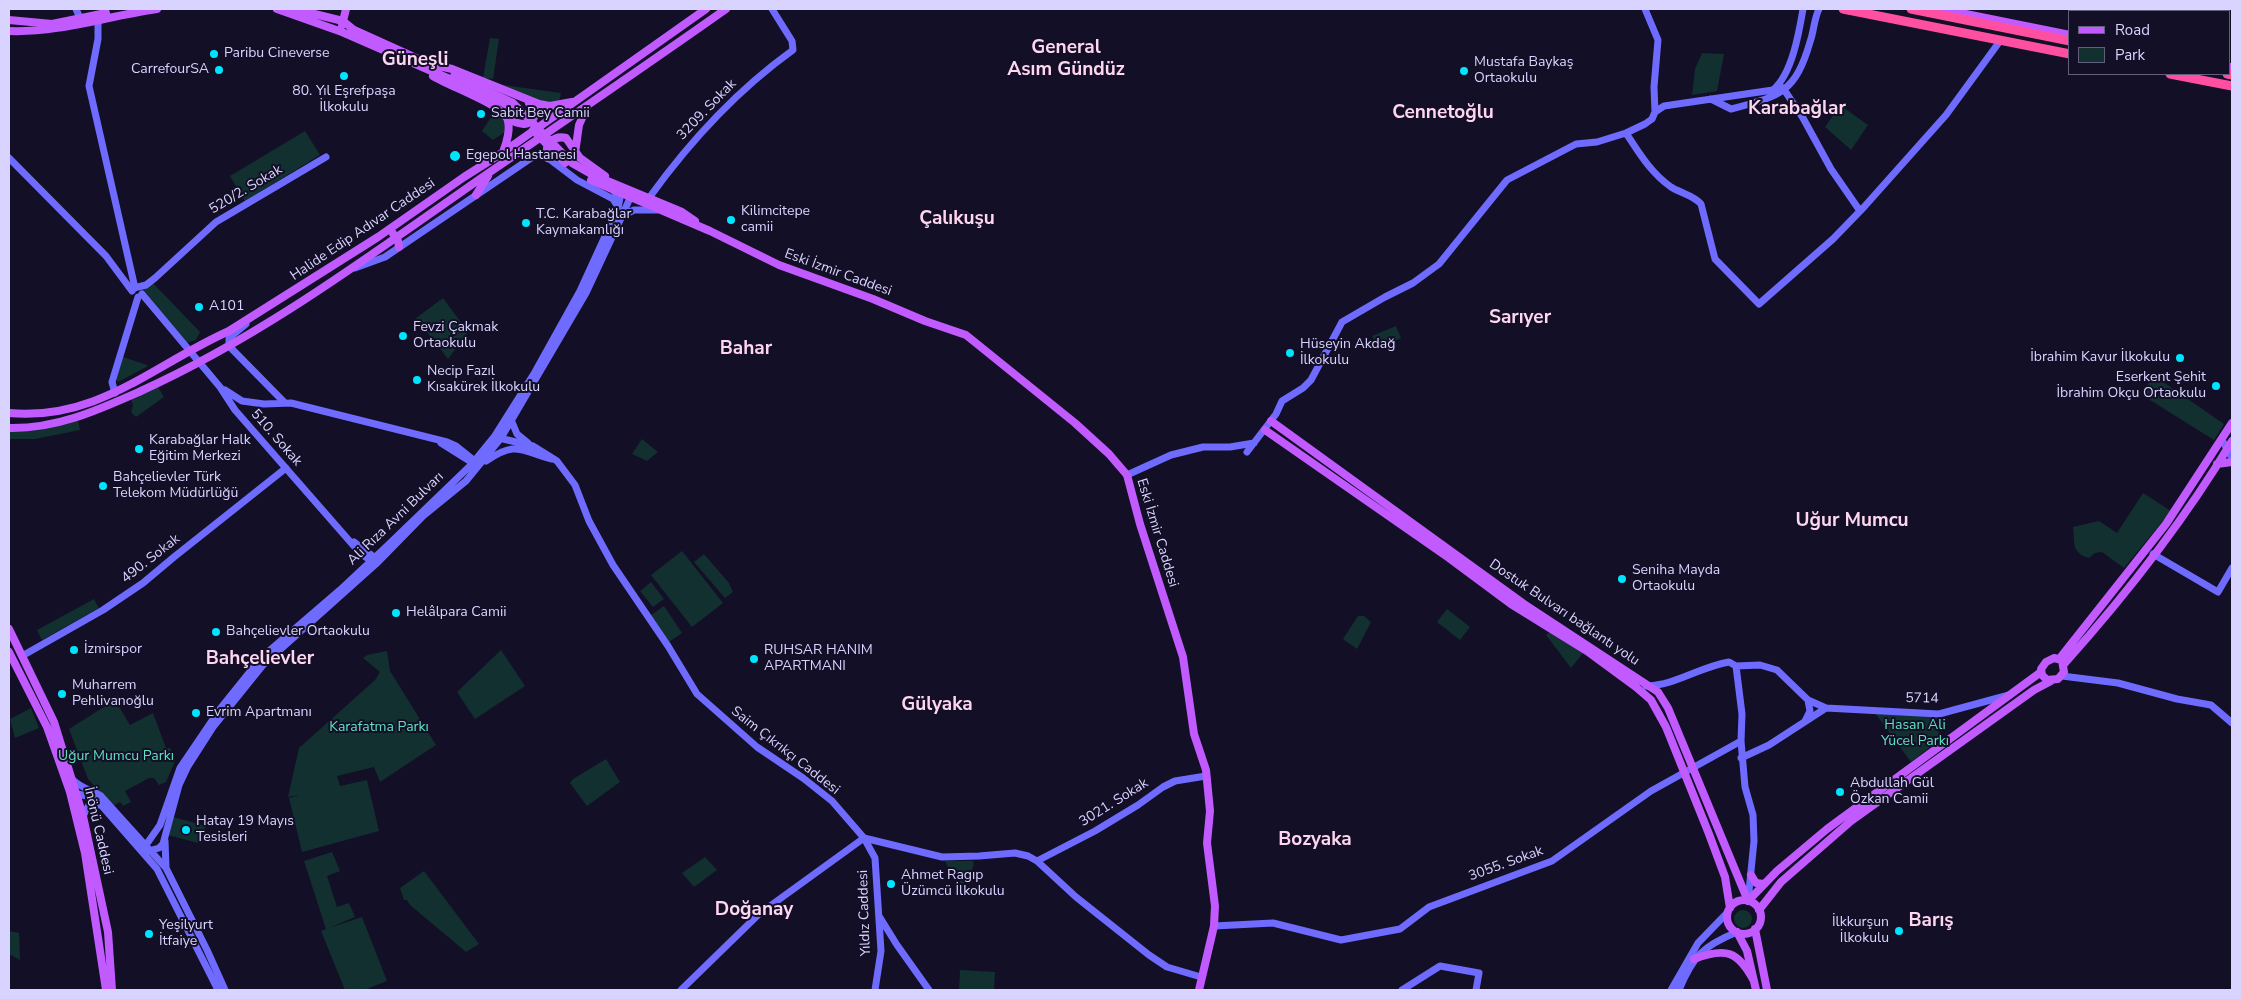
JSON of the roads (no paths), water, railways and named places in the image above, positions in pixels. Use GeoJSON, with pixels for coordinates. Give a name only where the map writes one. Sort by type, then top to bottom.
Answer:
{"type":"FeatureCollection","features":[{"type":"Feature","properties":{"kind":"highway"},"geometry":{"type":"LineString","coordinates":[[1843,9],[2068,54]]}},
{"type":"Feature","properties":{"kind":"highway"},"geometry":{"type":"LineString","coordinates":[[1915,9],[2068,41]]}},
{"type":"Feature","properties":{"kind":"highway"},"geometry":{"type":"LineString","coordinates":[[2175,75],[2232,86]]}},
{"type":"Feature","properties":{"kind":"main road"},"geometry":{"type":"LineString","coordinates":[[76,9],[79,22]]}},
{"type":"Feature","properties":{"kind":"main road"},"geometry":{"type":"LineString","coordinates":[[9,31],[28,32],[79,22],[128,9]]}},
{"type":"Feature","properties":{"kind":"main road"},"geometry":{"type":"LineString","coordinates":[[9,20],[52,24],[79,22],[157,9]]}},
{"type":"Feature","properties":{"kind":"main road","name":"Eski İzmir Caddesi"},"geometry":{"type":"LineString","coordinates":[[278,9],[338,30],[426,65]]}},
{"type":"Feature","properties":{"kind":"main road","name":"Eski İzmir Caddesi"},"geometry":{"type":"LineString","coordinates":[[294,9],[339,20],[354,30],[511,107],[560,158],[613,190],[710,231],[779,265],[873,298],[925,321],[966,334],[1075,423],[1108,454],[1127,475],[1140,524],[1183,657],[1194,734],[1206,776],[1210,811],[1207,843],[1215,906],[1214,926],[1199,990]]}},
{"type":"Feature","properties":{"kind":"main road"},"geometry":{"type":"LineString","coordinates":[[338,9],[338,30]]}},
{"type":"Feature","properties":{"kind":"main road"},"geometry":{"type":"LineString","coordinates":[[339,20],[346,9]]}},
{"type":"Feature","properties":{"kind":"main road","name":"Halide Edip Adıvar Caddesi"},"geometry":{"type":"LineString","coordinates":[[9,413],[36,415],[78,408],[115,393],[254,317],[390,229],[464,176],[502,153],[706,9]]}},
{"type":"Feature","properties":{"kind":"main road","name":"Halide Edip Adıvar Caddesi"},"geometry":{"type":"LineString","coordinates":[[229,346],[354,268],[726,9]]}},
{"type":"Feature","properties":{"kind":"main road","name":"3209. Sokak"},"geometry":{"type":"LineString","coordinates":[[649,198],[674,163],[719,112],[793,50],[792,40],[772,9]]}},
{"type":"Feature","properties":{"kind":"main road"},"geometry":{"type":"LineString","coordinates":[[1645,9],[1658,40],[1658,87],[1655,112]]}},
{"type":"Feature","properties":{"kind":"main road"},"geometry":{"type":"LineString","coordinates":[[1782,87],[1795,46],[1803,9]]}},
{"type":"Feature","properties":{"kind":"main road"},"geometry":{"type":"LineString","coordinates":[[1711,98],[1731,109],[1770,98],[1799,72],[1810,43],[1819,9]]}},
{"type":"Feature","properties":{"kind":"main road"},"geometry":{"type":"LineString","coordinates":[[1941,9],[2068,35]]}},
{"type":"Feature","properties":{"kind":"main road"},"geometry":{"type":"LineString","coordinates":[[98,20],[98,39],[90,86],[105,159],[137,291],[112,382],[115,393]]}},
{"type":"Feature","properties":{"kind":"main road"},"geometry":{"type":"LineString","coordinates":[[1626,133],[1646,164],[1658,178],[1701,204],[1714,259],[1759,304],[1833,239],[1860,211],[1946,114],[2000,41]]}},
{"type":"Feature","properties":{"kind":"main road"},"geometry":{"type":"LineString","coordinates":[[426,65],[452,69],[523,98],[550,106],[576,101]]}},
{"type":"Feature","properties":{"kind":"main road"},"geometry":{"type":"LineString","coordinates":[[426,65],[443,82],[488,103],[506,117],[522,125],[533,119],[536,108],[523,98]]}},
{"type":"Feature","properties":{"kind":"main road"},"geometry":{"type":"LineString","coordinates":[[1247,452],[1271,422],[1282,401],[1303,388],[1310,380],[1342,322],[1413,283],[1439,264],[1507,180],[1576,144],[1597,142],[1626,133],[1645,124],[1655,112],[1664,106],[1711,98],[1768,92],[1782,87]]}},
{"type":"Feature","properties":{"kind":"main road"},"geometry":{"type":"LineString","coordinates":[[1782,87],[1803,118],[1831,169],[1860,211]]}},
{"type":"Feature","properties":{"kind":"main road"},"geometry":{"type":"LineString","coordinates":[[575,153],[579,125],[588,105]]}},
{"type":"Feature","properties":{"kind":"main road"},"geometry":{"type":"LineString","coordinates":[[506,117],[512,146],[515,149],[523,150]]}},
{"type":"Feature","properties":{"kind":"main road"},"geometry":{"type":"LineString","coordinates":[[547,122],[554,123],[558,127],[575,153],[587,165],[624,187],[630,198]]}},
{"type":"Feature","properties":{"kind":"main road"},"geometry":{"type":"LineString","coordinates":[[502,153],[509,127]]}},
{"type":"Feature","properties":{"kind":"main road"},"geometry":{"type":"LineString","coordinates":[[548,158],[546,153],[548,145],[557,138],[566,138]]}},
{"type":"Feature","properties":{"kind":"main road"},"geometry":{"type":"LineString","coordinates":[[354,268],[384,257],[531,157],[540,155],[548,158],[577,180],[613,198],[618,208]]}},
{"type":"Feature","properties":{"kind":"main road","name":"520/2. Sokak"},"geometry":{"type":"LineString","coordinates":[[137,291],[155,278],[216,222],[326,157]]}},
{"type":"Feature","properties":{"kind":"main road","name":"510. Sokak"},"geometry":{"type":"LineString","coordinates":[[9,158],[106,256],[200,362],[235,410],[360,552],[374,561]]}},
{"type":"Feature","properties":{"kind":"main road"},"geometry":{"type":"LineString","coordinates":[[476,195],[490,172]]}},
{"type":"Feature","properties":{"kind":"main road","name":"Eski İzmir Caddesi"},"geometry":{"type":"LineString","coordinates":[[592,177],[624,187],[682,212],[710,231]]}},
{"type":"Feature","properties":{"kind":"main road"},"geometry":{"type":"LineString","coordinates":[[613,190],[620,198],[618,208]]}},
{"type":"Feature","properties":{"kind":"main road","name":"Ali Rıza Avni Bulvarı"},"geometry":{"type":"LineString","coordinates":[[165,839],[179,785],[188,766],[213,727],[263,665],[475,463],[512,422],[586,293],[630,198]]}},
{"type":"Feature","properties":{"kind":"main road","name":"Ali Rıza Avni Bulvarı"},"geometry":{"type":"LineString","coordinates":[[498,439],[580,291],[618,208]]}},
{"type":"Feature","properties":{"kind":"main road"},"geometry":{"type":"LineString","coordinates":[[622,216],[634,210],[658,210]]}},
{"type":"Feature","properties":{"kind":"main road"},"geometry":{"type":"LineString","coordinates":[[390,229],[399,247]]}},
{"type":"Feature","properties":{"kind":"main road"},"geometry":{"type":"LineString","coordinates":[[254,317],[229,338],[229,346],[268,388],[284,402]]}},
{"type":"Feature","properties":{"kind":"main road"},"geometry":{"type":"LineString","coordinates":[[9,428],[36,427],[70,420],[120,400],[229,346]]}},
{"type":"Feature","properties":{"kind":"main road"},"geometry":{"type":"LineString","coordinates":[[220,387],[242,401],[264,404],[284,402],[338,413],[456,446],[475,463],[514,448]]}},
{"type":"Feature","properties":{"kind":"main road"},"geometry":{"type":"LineString","coordinates":[[264,404],[270,394],[268,388]]}},
{"type":"Feature","properties":{"kind":"main road"},"geometry":{"type":"LineString","coordinates":[[235,410],[242,401]]}},
{"type":"Feature","properties":{"kind":"main road"},"geometry":{"type":"LineString","coordinates":[[512,422],[517,434],[533,446]]}},
{"type":"Feature","properties":{"kind":"main road","name":"Dostuk Bulvarı bağlantı yolu"},"geometry":{"type":"LineString","coordinates":[[1271,422],[1524,604],[1660,695],[1668,708],[1748,901]]}},
{"type":"Feature","properties":{"kind":"main road"},"geometry":{"type":"LineString","coordinates":[[2062,676],[2062,661],[2166,524],[2232,424]]}},
{"type":"Feature","properties":{"kind":"main road","name":"Dostuk Bulvarı bağlantı yolu"},"geometry":{"type":"LineString","coordinates":[[1265,430],[1449,558],[1511,604],[1587,651],[1651,700],[1660,715],[1726,877],[1728,910]]}},
{"type":"Feature","properties":{"kind":"main road"},"geometry":{"type":"LineString","coordinates":[[498,439],[514,448],[557,461]]}},
{"type":"Feature","properties":{"kind":"main road","name":"Saim Çıkrıkçı Caddesi"},"geometry":{"type":"LineString","coordinates":[[498,439],[533,446],[557,461],[575,485],[590,521],[613,565],[668,646],[697,694],[757,747],[803,778],[832,801],[864,838]]}},
{"type":"Feature","properties":{"kind":"main road"},"geometry":{"type":"LineString","coordinates":[[2222,440],[2230,446],[2232,458]]}},
{"type":"Feature","properties":{"kind":"main road"},"geometry":{"type":"LineString","coordinates":[[1127,475],[1171,455],[1203,447],[1230,447],[1254,443]]}},
{"type":"Feature","properties":{"kind":"main road"},"geometry":{"type":"LineString","coordinates":[[2062,661],[2101,622],[2170,534],[2230,446]]}},
{"type":"Feature","properties":{"kind":"main road"},"geometry":{"type":"LineString","coordinates":[[2217,464],[2232,462]]}},
{"type":"Feature","properties":{"kind":"main road","name":"490. Sokak"},"geometry":{"type":"LineString","coordinates":[[22,656],[103,610],[143,583],[286,468]]}},
{"type":"Feature","properties":{"kind":"main road","name":"510. Sokak"},"geometry":{"type":"LineString","coordinates":[[348,537],[374,561]]}},
{"type":"Feature","properties":{"kind":"main road"},"geometry":{"type":"LineString","coordinates":[[360,552],[363,562],[362,569]]}},
{"type":"Feature","properties":{"kind":"main road"},"geometry":{"type":"LineString","coordinates":[[2153,554],[2218,592],[2232,568]]}},
{"type":"Feature","properties":{"kind":"main road","name":"Ali Rıza Avni Bulvarı"},"geometry":{"type":"LineString","coordinates":[[146,846],[160,825],[180,768],[220,709],[261,658],[362,569],[374,561]]}},
{"type":"Feature","properties":{"kind":"main road","name":"İnönü Caddesi"},"geometry":{"type":"LineString","coordinates":[[9,629],[54,722],[72,779],[106,990]]}},
{"type":"Feature","properties":{"kind":"main road","name":"İnönü Caddesi"},"geometry":{"type":"LineString","coordinates":[[9,652],[46,727],[84,816],[108,932],[112,990]]}},
{"type":"Feature","properties":{"kind":"main road"},"geometry":{"type":"LineString","coordinates":[[2051,681],[2044,679],[2041,672],[2042,666],[2054,658],[2062,661]]}},
{"type":"Feature","properties":{"kind":"main road"},"geometry":{"type":"LineString","coordinates":[[1636,687],[1664,685],[1713,665],[1729,662],[1736,666],[1760,665],[1777,670],[1808,700],[1826,708]]}},
{"type":"Feature","properties":{"kind":"main road"},"geometry":{"type":"LineString","coordinates":[[1736,666],[1742,714],[1741,758],[1745,787],[1753,815],[1754,841],[1748,901]]}},
{"type":"Feature","properties":{"kind":"main road"},"geometry":{"type":"LineString","coordinates":[[1748,901],[1777,870],[1827,829],[1910,767],[2014,694],[2041,672]]}},
{"type":"Feature","properties":{"kind":"main road"},"geometry":{"type":"LineString","coordinates":[[1679,990],[1694,959],[1714,941],[1737,932],[1746,933],[1755,929],[1760,920],[1759,910],[1781,882],[1851,821],[2034,690],[2051,681],[2062,676],[2118,683],[2177,699],[2211,705],[2232,723]]}},
{"type":"Feature","properties":{"kind":"main road","name":"5714"},"geometry":{"type":"LineString","coordinates":[[1826,708],[1938,714],[2014,694]]}},
{"type":"Feature","properties":{"kind":"main road"},"geometry":{"type":"LineString","coordinates":[[1804,722],[1810,710],[1808,700]]}},
{"type":"Feature","properties":{"kind":"main road"},"geometry":{"type":"LineString","coordinates":[[1741,758],[1769,745],[1826,708]]}},
{"type":"Feature","properties":{"kind":"main road","name":"3055. Sokak"},"geometry":{"type":"LineString","coordinates":[[1214,926],[1274,923],[1341,940],[1400,929],[1429,907],[1552,861],[1651,791],[1742,740]]}},
{"type":"Feature","properties":{"kind":"main road","name":"3021. Sokak"},"geometry":{"type":"LineString","coordinates":[[1037,861],[1095,831],[1138,805],[1163,787],[1175,781],[1206,776]]}},
{"type":"Feature","properties":{"kind":"main road"},"geometry":{"type":"LineString","coordinates":[[72,779],[101,796],[166,868],[225,990]]}},
{"type":"Feature","properties":{"kind":"main road"},"geometry":{"type":"LineString","coordinates":[[74,792],[85,788]]}},
{"type":"Feature","properties":{"kind":"main road"},"geometry":{"type":"LineString","coordinates":[[74,792],[87,796],[101,805],[146,846],[218,990]]}},
{"type":"Feature","properties":{"kind":"main road"},"geometry":{"type":"LineString","coordinates":[[84,816],[89,805],[101,805]]}},
{"type":"Feature","properties":{"kind":"main road"},"geometry":{"type":"LineString","coordinates":[[681,990],[759,914],[864,838],[942,857],[1015,853],[1028,856],[1037,861],[1076,897],[1149,955],[1167,967],[1201,978]]}},
{"type":"Feature","properties":{"kind":"main road","name":"Yıldız Caddesi"},"geometry":{"type":"LineString","coordinates":[[864,838],[875,858],[881,951],[875,990]]}},
{"type":"Feature","properties":{"kind":"main road"},"geometry":{"type":"LineString","coordinates":[[146,846],[159,848],[165,839]]}},
{"type":"Feature","properties":{"kind":"main road"},"geometry":{"type":"LineString","coordinates":[[165,839],[166,868]]}},
{"type":"Feature","properties":{"kind":"main road"},"geometry":{"type":"LineString","coordinates":[[1751,875],[1756,882],[1764,884]]}},
{"type":"Feature","properties":{"kind":"main road"},"geometry":{"type":"LineString","coordinates":[[1670,990],[1698,943],[1738,901],[1748,901],[1759,910]]}},
{"type":"Feature","properties":{"kind":"main road"},"geometry":{"type":"LineString","coordinates":[[1728,910],[1728,923],[1737,932],[1747,951],[1756,990]]}},
{"type":"Feature","properties":{"kind":"main road"},"geometry":{"type":"LineString","coordinates":[[879,916],[929,990]]}},
{"type":"Feature","properties":{"kind":"main road"},"geometry":{"type":"LineString","coordinates":[[1755,929],[1767,990]]}},
{"type":"Feature","properties":{"kind":"main road"},"geometry":{"type":"LineString","coordinates":[[1694,959],[1711,952],[1729,954],[1741,960],[1754,981]]}},
{"type":"Feature","properties":{"kind":"main road"},"geometry":{"type":"LineString","coordinates":[[1402,990],[1440,966],[1479,973],[1476,990]]}},
{"type":"Feature","properties":{"kind":"place","name":"Paribu Cineverse"},"geometry":{"type":"Point","coordinates":[214,54]}},
{"type":"Feature","properties":{"kind":"place","name":"CarrefourSA"},"geometry":{"type":"Point","coordinates":[219,70]}},
{"type":"Feature","properties":{"kind":"place","name":"Mustafa Baykaş Ortaokulu"},"geometry":{"type":"Point","coordinates":[1464,71]}},
{"type":"Feature","properties":{"kind":"place","name":"80. Yıl Eşrefpaşa İlkokulu"},"geometry":{"type":"Point","coordinates":[344,76]}},
{"type":"Feature","properties":{"kind":"place","name":"Sabit Bey Camii"},"geometry":{"type":"Point","coordinates":[481,114]}},
{"type":"Feature","properties":{"kind":"place","name":"Egepol Hastanesi"},"geometry":{"type":"Point","coordinates":[455,156]}},
{"type":"Feature","properties":{"kind":"place","name":"Kilimcitepe camii"},"geometry":{"type":"Point","coordinates":[731,220]}},
{"type":"Feature","properties":{"kind":"place","name":"T.C. Karabağlar Kaymakamlığı"},"geometry":{"type":"Point","coordinates":[526,223]}},
{"type":"Feature","properties":{"kind":"place","name":"A101"},"geometry":{"type":"Point","coordinates":[199,307]}},
{"type":"Feature","properties":{"kind":"place","name":"Fevzi Çakmak Ortaokulu"},"geometry":{"type":"Point","coordinates":[403,336]}},
{"type":"Feature","properties":{"kind":"place","name":"Hüseyin Akdağ İlkokulu"},"geometry":{"type":"Point","coordinates":[1290,353]}},
{"type":"Feature","properties":{"kind":"place","name":"İbrahim Kavur İlkokulu"},"geometry":{"type":"Point","coordinates":[2180,358]}},
{"type":"Feature","properties":{"kind":"place","name":"Necip Fazıl Kısakürek İlkokulu"},"geometry":{"type":"Point","coordinates":[417,380]}},
{"type":"Feature","properties":{"kind":"place","name":"Eserkent Şehit İbrahim Okçu Ortaokulu"},"geometry":{"type":"Point","coordinates":[2216,386]}},
{"type":"Feature","properties":{"kind":"place","name":"Karabağlar Halk Eğitim Merkezi"},"geometry":{"type":"Point","coordinates":[139,449]}},
{"type":"Feature","properties":{"kind":"place","name":"Bahçelievler Türk Telekom Müdürlüğü"},"geometry":{"type":"Point","coordinates":[103,486]}},
{"type":"Feature","properties":{"kind":"place","name":"Seniha Mayda Ortaokulu"},"geometry":{"type":"Point","coordinates":[1622,579]}},
{"type":"Feature","properties":{"kind":"place","name":"Helâlpara Camii"},"geometry":{"type":"Point","coordinates":[396,613]}},
{"type":"Feature","properties":{"kind":"place","name":"Bahçelievler Ortaokulu"},"geometry":{"type":"Point","coordinates":[216,632]}},
{"type":"Feature","properties":{"kind":"place","name":"İzmirspor"},"geometry":{"type":"Point","coordinates":[74,650]}},
{"type":"Feature","properties":{"kind":"place","name":"RUHSAR HANIM APARTMANI"},"geometry":{"type":"Point","coordinates":[754,659]}},
{"type":"Feature","properties":{"kind":"place","name":"Muharrem Pehlivanoğlu"},"geometry":{"type":"Point","coordinates":[62,694]}},
{"type":"Feature","properties":{"kind":"place","name":"Evrim Apartmanı"},"geometry":{"type":"Point","coordinates":[196,713]}},
{"type":"Feature","properties":{"kind":"place","name":"Abdullah Gül Özkan Camii"},"geometry":{"type":"Point","coordinates":[1840,792]}},
{"type":"Feature","properties":{"kind":"place","name":"Hatay 19 Mayıs Tesisleri"},"geometry":{"type":"Point","coordinates":[186,830]}},
{"type":"Feature","properties":{"kind":"place","name":"Ahmet Ragıp Üzümcü İlkokulu"},"geometry":{"type":"Point","coordinates":[891,884]}},
{"type":"Feature","properties":{"kind":"place","name":"İlkkurşun İlkokulu"},"geometry":{"type":"Point","coordinates":[1899,931]}},
{"type":"Feature","properties":{"kind":"place","name":"Yeşilyurt İtfaiye"},"geometry":{"type":"Point","coordinates":[149,934]}},
{"type":"Feature","properties":{"kind":"district","name":"General Asım Gündüz"},"geometry":{"type":"Point","coordinates":[1066,59]}},
{"type":"Feature","properties":{"kind":"district","name":"Güneşli"},"geometry":{"type":"Point","coordinates":[415,60]}},
{"type":"Feature","properties":{"kind":"district","name":"Karabağlar"},"geometry":{"type":"Point","coordinates":[1797,109]}},
{"type":"Feature","properties":{"kind":"district","name":"Cennetoğlu"},"geometry":{"type":"Point","coordinates":[1443,113]}},
{"type":"Feature","properties":{"kind":"district","name":"Çalıkuşu"},"geometry":{"type":"Point","coordinates":[957,219]}},
{"type":"Feature","properties":{"kind":"district","name":"Sarıyer"},"geometry":{"type":"Point","coordinates":[1520,318]}},
{"type":"Feature","properties":{"kind":"district","name":"Bahar"},"geometry":{"type":"Point","coordinates":[746,349]}},
{"type":"Feature","properties":{"kind":"district","name":"Uğur Mumcu"},"geometry":{"type":"Point","coordinates":[1852,521]}},
{"type":"Feature","properties":{"kind":"district","name":"Bahçelievler"},"geometry":{"type":"Point","coordinates":[260,659]}},
{"type":"Feature","properties":{"kind":"district","name":"Gülyaka"},"geometry":{"type":"Point","coordinates":[937,705]}},
{"type":"Feature","properties":{"kind":"district","name":"Bozyaka"},"geometry":{"type":"Point","coordinates":[1315,840]}},
{"type":"Feature","properties":{"kind":"district","name":"Doğanay"},"geometry":{"type":"Point","coordinates":[754,910]}},
{"type":"Feature","properties":{"kind":"district","name":"Barış"},"geometry":{"type":"Point","coordinates":[1931,921]}},
{"type":"Feature","properties":{"kind":"park label","name":"Karafatma Parkı"},"geometry":{"type":"Point","coordinates":[379,728]}},
{"type":"Feature","properties":{"kind":"park label","name":"Hasan Ali Yücel Parkı"},"geometry":{"type":"Point","coordinates":[1915,734]}},
{"type":"Feature","properties":{"kind":"park label","name":"Uğur Mumcu Parkı"},"geometry":{"type":"Point","coordinates":[116,757]}}]}
